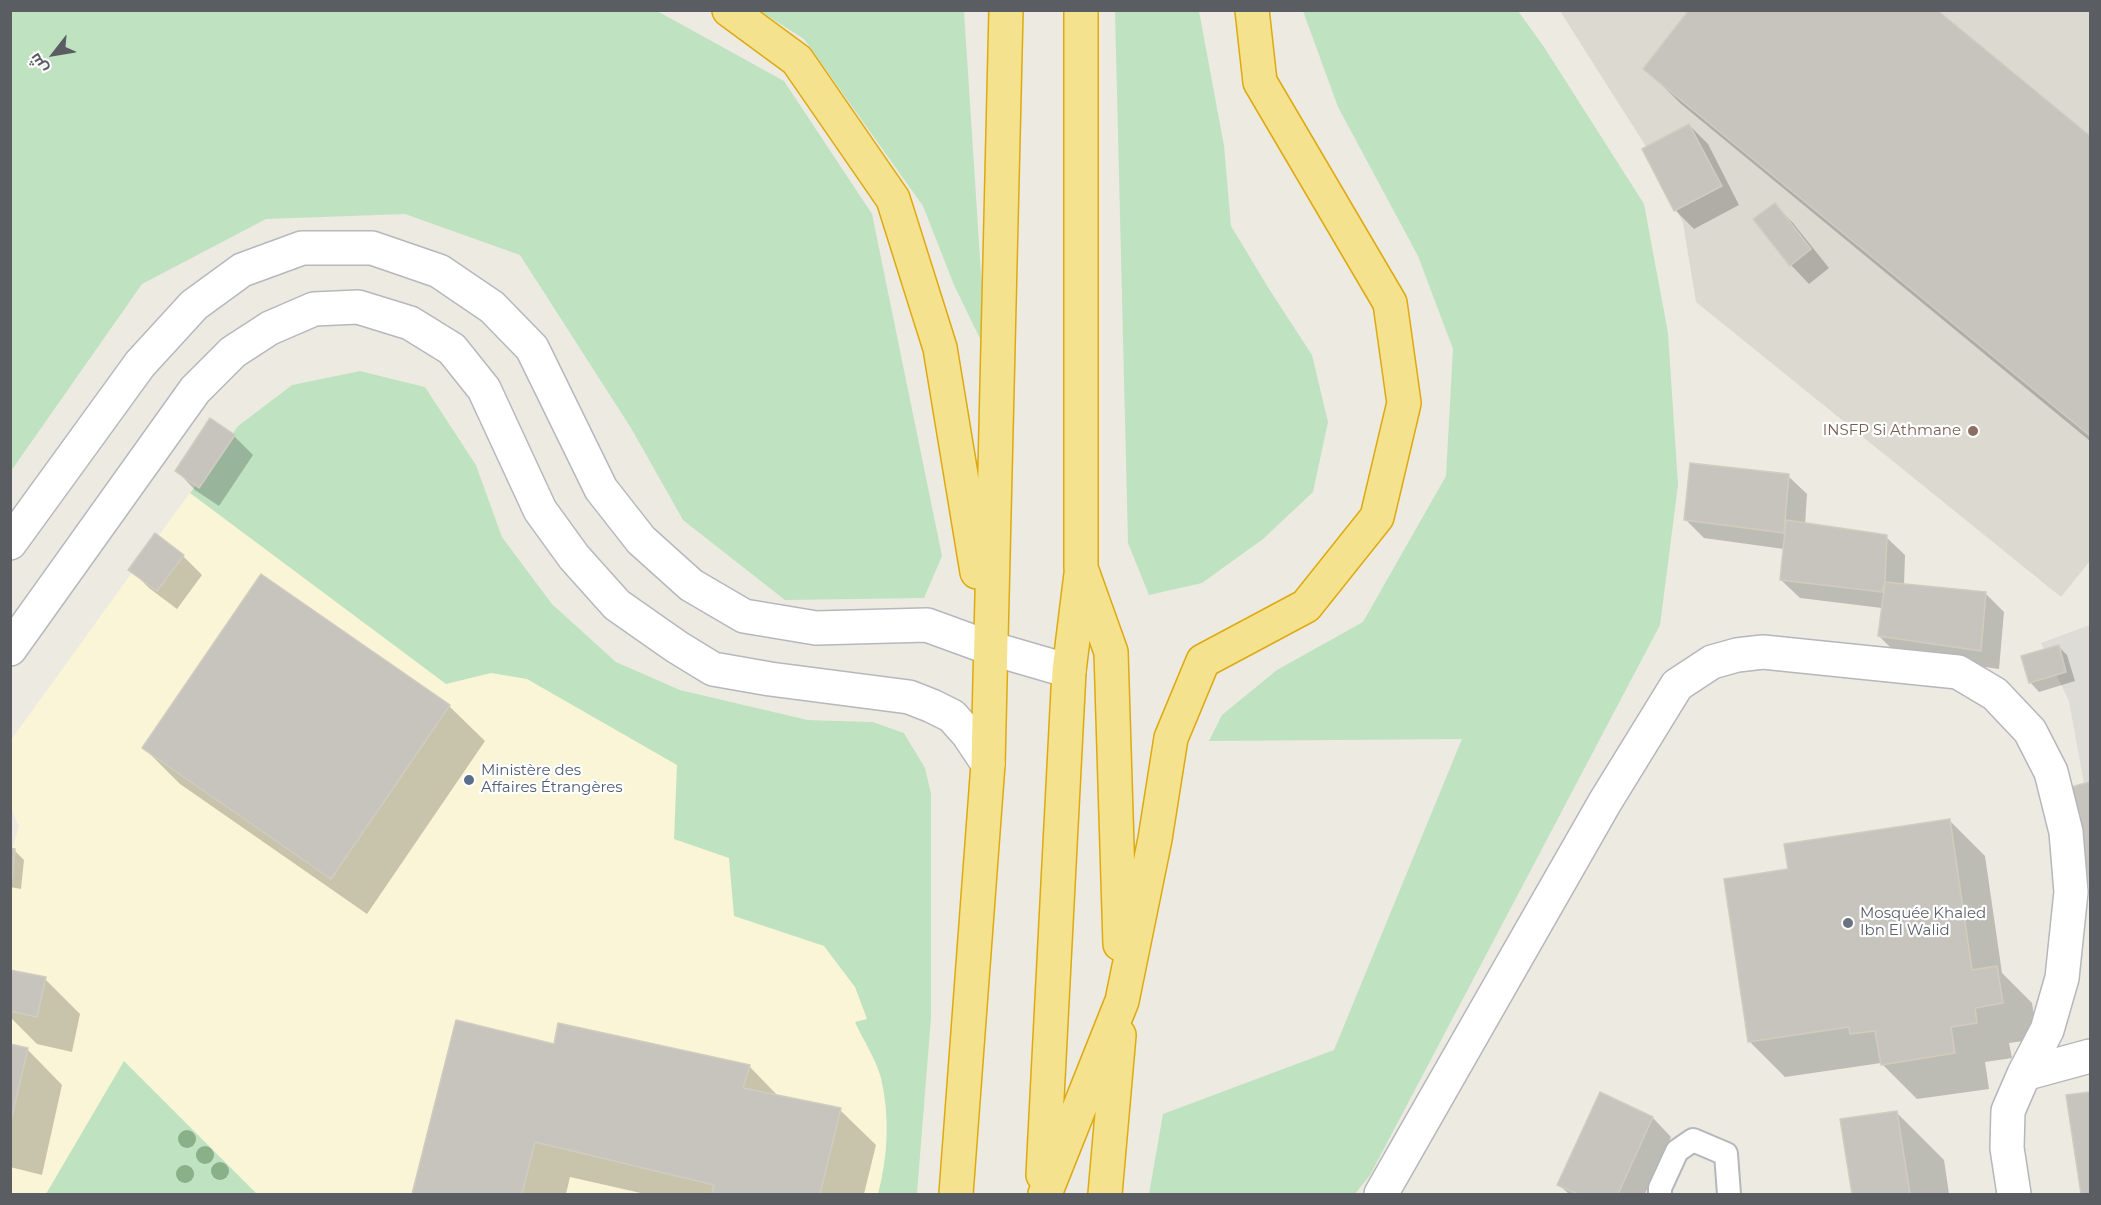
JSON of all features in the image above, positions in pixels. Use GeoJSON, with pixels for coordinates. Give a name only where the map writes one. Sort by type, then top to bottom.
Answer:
{"type":"FeatureCollection","features":[{"type":"Feature","properties":{"kind":"highway"},"geometry":{"type":"LineString","coordinates":[[729,10],[797,60],[893,199],[940,348],[990,648]]}},
{"type":"Feature","properties":{"kind":"highway"},"geometry":{"type":"LineString","coordinates":[[956,1194],[988,764],[1006,10]]}},
{"type":"Feature","properties":{"kind":"highway"},"geometry":{"type":"LineString","coordinates":[[1044,1194],[1069,671],[1081,568],[1081,10]]}},
{"type":"Feature","properties":{"kind":"highway"},"geometry":{"type":"LineString","coordinates":[[1044,1194],[1122,1001],[1155,839],[1171,738],[1203,661],[1306,606],[1377,517],[1404,403],[1390,303],[1260,82],[1252,10]]}},
{"type":"Feature","properties":{"kind":"highway"},"geometry":{"type":"LineString","coordinates":[[1081,568],[1112,652],[1122,1001],[1106,1194]]}},
{"type":"Feature","properties":{"kind":"street"},"geometry":{"type":"LineString","coordinates":[[10,543],[140,364],[194,305],[242,270],[302,248],[372,248],[439,271],[492,307],[532,348],[601,489],[641,540],[691,585],[744,616],[816,628],[927,625],[990,648],[1069,671]]}},
{"type":"Feature","properties":{"kind":"street"},"geometry":{"type":"LineString","coordinates":[[10,649],[195,390],[233,352],[270,328],[314,309],[358,307],[410,323],[452,349],[484,389],[540,510],[574,557],[617,605],[713,669],[770,679],[909,697],[932,706],[952,716],[968,734],[988,764]]}},
{"type":"Feature","properties":{"kind":"street"},"geometry":{"type":"LineString","coordinates":[[1381,1194],[1605,802],[1677,685],[1712,662],[1737,655],[1763,652],[1958,672],[1995,694],[2030,731],[2051,772],[2066,832],[2071,892],[2062,978],[2047,1030],[2024,1074],[2008,1112],[2007,1149],[2014,1194]]}},
{"type":"Feature","properties":{"kind":"street"},"geometry":{"type":"LineString","coordinates":[[2024,1074],[2091,1056]]}},
{"type":"Feature","properties":{"kind":"lane"},"geometry":{"type":"LineString","coordinates":[[1660,1194],[1660,1188],[1677,1151],[1693,1140],[1726,1154],[1729,1194]]}},
{"type":"Feature","properties":{"kind":"shaded area","name":"INSFP Si Athmane"},"geometry":{"type":"Polygon","coordinates":[[[1560,11],[2090,11],[2090,561],[2061,597],[1696,302],[1683,223],[1652,156],[1560,11]]]}},
{"type":"Feature","properties":{"kind":"shaded area","name":"Ministère des Affaires Étrangères"},"geometry":{"type":"Polygon","coordinates":[[[360,371],[425,387],[476,465],[502,537],[552,604],[616,662],[680,690],[808,720],[873,722],[904,733],[925,768],[931,793],[931,1019],[917,1194],[11,1194],[10,856],[19,826],[11,809],[11,740],[238,426],[292,385],[360,371]]]}},
{"type":"Feature","properties":{"kind":"shaded area"},"geometry":{"type":"Polygon","coordinates":[[[2090,625],[2090,817],[2069,701],[2041,643],[2090,625]]]}},
{"type":"Feature","properties":{"kind":"green space"},"geometry":{"type":"Polygon","coordinates":[[[11,10],[657,11],[784,81],[872,214],[942,556],[924,598],[785,600],[683,520],[631,428],[520,255],[405,214],[266,219],[142,284],[11,471],[11,10]]]}},
{"type":"Feature","properties":{"kind":"green space"},"geometry":{"type":"Polygon","coordinates":[[[760,11],[964,11],[986,351],[954,285],[923,206],[804,39],[760,11]]]}},
{"type":"Feature","properties":{"kind":"green space"},"geometry":{"type":"Polygon","coordinates":[[[1115,11],[1199,11],[1224,146],[1231,226],[1312,355],[1328,422],[1313,492],[1263,539],[1202,583],[1149,595],[1128,543],[1115,11]]]}},
{"type":"Feature","properties":{"kind":"green space"},"geometry":{"type":"Polygon","coordinates":[[[1303,11],[1518,11],[1544,47],[1644,204],[1668,333],[1678,485],[1660,625],[1370,1175],[1355,1194],[1149,1194],[1163,1114],[1334,1050],[1462,739],[1209,741],[1222,715],[1277,670],[1363,622],[1446,476],[1453,349],[1418,256],[1338,107],[1303,11]]]}},
{"type":"Feature","properties":{"kind":"green space"},"geometry":{"type":"Polygon","coordinates":[[[360,371],[425,387],[476,465],[502,537],[552,604],[616,662],[680,690],[808,720],[873,722],[904,733],[925,768],[931,793],[931,1019],[917,1194],[878,1194],[886,1151],[886,1107],[879,1071],[855,1022],[867,1019],[855,987],[824,946],[734,916],[729,858],[674,839],[677,765],[527,679],[491,673],[446,684],[190,493],[238,426],[292,385],[360,371]]]}},
{"type":"Feature","properties":{"kind":"green space"},"geometry":{"type":"Polygon","coordinates":[[[124,1061],[257,1194],[46,1194],[124,1061]]]}},
{"type":"Feature","properties":{"kind":"building"},"geometry":{"type":"Polygon","coordinates":[[[1689,10],[1937,10],[2090,136],[2090,436],[1643,69],[1689,10]]]}},
{"type":"Feature","properties":{"kind":"building"},"geometry":{"type":"Polygon","coordinates":[[[1689,124],[1722,186],[1674,211],[1642,149],[1689,124]]]}},
{"type":"Feature","properties":{"kind":"building"},"geometry":{"type":"Polygon","coordinates":[[[1775,203],[1811,249],[1790,266],[1753,219],[1775,203]]]}},
{"type":"Feature","properties":{"kind":"building"},"geometry":{"type":"Polygon","coordinates":[[[210,418],[235,435],[199,488],[175,471],[210,418]]]}},
{"type":"Feature","properties":{"kind":"building"},"geometry":{"type":"Polygon","coordinates":[[[1690,463],[1789,474],[1784,533],[1684,520],[1690,463]]]}},
{"type":"Feature","properties":{"kind":"building"},"geometry":{"type":"Polygon","coordinates":[[[1786,520],[1887,535],[1885,582],[1882,592],[1780,580],[1786,520]]]}},
{"type":"Feature","properties":{"kind":"building"},"geometry":{"type":"Polygon","coordinates":[[[155,533],[184,555],[157,591],[128,570],[155,533]]]}},
{"type":"Feature","properties":{"kind":"building"},"geometry":{"type":"Polygon","coordinates":[[[261,574],[450,705],[331,879],[142,748],[261,574]]]}},
{"type":"Feature","properties":{"kind":"building"},"geometry":{"type":"Polygon","coordinates":[[[1885,582],[1986,592],[1981,651],[1878,636],[1885,582]]]}},
{"type":"Feature","properties":{"kind":"building"},"geometry":{"type":"Polygon","coordinates":[[[2059,645],[2066,672],[2029,683],[2021,656],[2059,645]]]}},
{"type":"Feature","properties":{"kind":"building"},"geometry":{"type":"Polygon","coordinates":[[[2090,782],[2090,888],[2071,787],[2090,782]]]}},
{"type":"Feature","properties":{"kind":"building","name":"Mosquée Khaled Ibn El Walid"},"geometry":{"type":"Polygon","coordinates":[[[1950,819],[1972,970],[1997,966],[2003,1003],[1975,1008],[1977,1023],[1951,1027],[1955,1053],[1881,1065],[1875,1031],[1850,1034],[1849,1027],[1748,1042],[1724,879],[1788,869],[1784,844],[1950,819]]]}},
{"type":"Feature","properties":{"kind":"building"},"geometry":{"type":"Polygon","coordinates":[[[10,848],[15,849],[12,880],[10,880],[10,848]]]}},
{"type":"Feature","properties":{"kind":"building"},"geometry":{"type":"Polygon","coordinates":[[[10,970],[46,977],[37,1017],[10,1011],[10,970]]]}},
{"type":"Feature","properties":{"kind":"building"},"geometry":{"type":"Polygon","coordinates":[[[456,1020],[554,1044],[558,1023],[750,1065],[743,1088],[841,1108],[820,1194],[712,1194],[714,1185],[535,1142],[522,1194],[412,1194],[456,1020]]]}},
{"type":"Feature","properties":{"kind":"building"},"geometry":{"type":"Polygon","coordinates":[[[10,1044],[28,1048],[10,1125],[10,1044]]]}},
{"type":"Feature","properties":{"kind":"building"},"geometry":{"type":"Polygon","coordinates":[[[1600,1092],[1653,1117],[1618,1194],[1578,1194],[1557,1185],[1600,1092]]]}},
{"type":"Feature","properties":{"kind":"building"},"geometry":{"type":"Polygon","coordinates":[[[2090,1092],[2090,1194],[2081,1194],[2066,1095],[2090,1092]]]}},
{"type":"Feature","properties":{"kind":"building"},"geometry":{"type":"Polygon","coordinates":[[[1897,1111],[1910,1194],[1852,1194],[1840,1119],[1897,1111]]]}},
{"type":"Feature","properties":{"kind":"place","name":"INSFP Si Athmane"},"geometry":{"type":"Point","coordinates":[1973,431]}},
{"type":"Feature","properties":{"kind":"place","name":"Ministère des Affaires Étrangères"},"geometry":{"type":"Point","coordinates":[469,780]}},
{"type":"Feature","properties":{"kind":"place","name":"Mosquée Khaled Ibn El Walid"},"geometry":{"type":"Point","coordinates":[1848,923]}}]}
